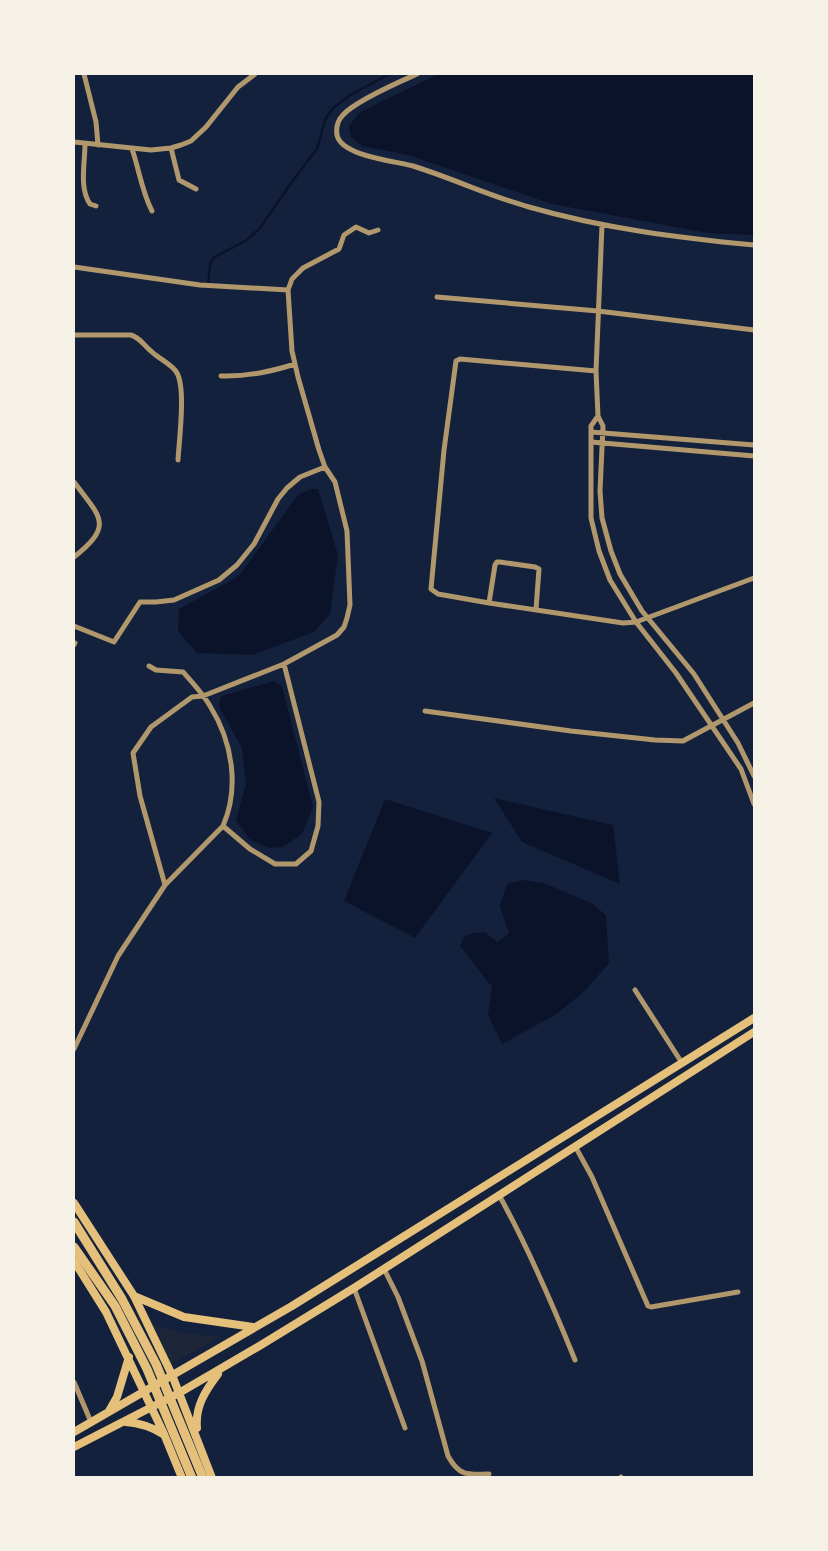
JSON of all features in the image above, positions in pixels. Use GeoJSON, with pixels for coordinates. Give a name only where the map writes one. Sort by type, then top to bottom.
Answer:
{"type":"FeatureCollection","features":[{"type":"Feature","properties":{"kind":"highway"},"geometry":{"type":"LineString","coordinates":[[74,1222],[122,1299],[156,1364],[203,1478]]}},
{"type":"Feature","properties":{"kind":"highway"},"geometry":{"type":"LineString","coordinates":[[74,1247],[115,1306],[147,1369],[192,1478]]}},
{"type":"Feature","properties":{"kind":"main road"},"geometry":{"type":"LineString","coordinates":[[74,1432],[292,1306],[754,1018]]}},
{"type":"Feature","properties":{"kind":"main road"},"geometry":{"type":"LineString","coordinates":[[74,1447],[179,1393],[354,1289],[754,1032]]}},
{"type":"Feature","properties":{"kind":"main road"},"geometry":{"type":"LineString","coordinates":[[686,1061],[695,1070]]}},
{"type":"Feature","properties":{"kind":"main road"},"geometry":{"type":"LineString","coordinates":[[556,1142],[564,1154]]}},
{"type":"Feature","properties":{"kind":"main road"},"geometry":{"type":"LineString","coordinates":[[74,1203],[134,1297],[172,1375],[212,1478]]}},
{"type":"Feature","properties":{"kind":"main road"},"geometry":{"type":"LineString","coordinates":[[444,1212],[454,1224]]}},
{"type":"Feature","properties":{"kind":"main road"},"geometry":{"type":"LineString","coordinates":[[74,1261],[106,1312],[129,1357],[182,1478]]}},
{"type":"Feature","properties":{"kind":"main road"},"geometry":{"type":"LineString","coordinates":[[134,1297],[184,1317],[253,1327]]}},
{"type":"Feature","properties":{"kind":"main road"},"geometry":{"type":"LineString","coordinates":[[108,1413],[117,1397],[129,1357]]}},
{"type":"Feature","properties":{"kind":"main road"},"geometry":{"type":"LineString","coordinates":[[197,1438],[196,1418],[200,1401],[221,1369]]}},
{"type":"Feature","properties":{"kind":"main road"},"geometry":{"type":"LineString","coordinates":[[123,1422],[150,1426],[164,1434]]}},
{"type":"Feature","properties":{"kind":"street"},"geometry":{"type":"LineString","coordinates":[[84,74],[96,122],[98,145]]}},
{"type":"Feature","properties":{"kind":"street"},"geometry":{"type":"LineString","coordinates":[[74,142],[151,150],[171,148],[191,141],[206,127],[238,87],[255,74]]}},
{"type":"Feature","properties":{"kind":"street"},"geometry":{"type":"LineString","coordinates":[[417,74],[345,112],[338,123],[337,137],[341,143],[361,154],[420,169],[527,206],[602,225],[699,240],[754,245]]}},
{"type":"Feature","properties":{"kind":"street"},"geometry":{"type":"LineString","coordinates":[[85,144],[84,189],[90,204],[96,206]]}},
{"type":"Feature","properties":{"kind":"street"},"geometry":{"type":"LineString","coordinates":[[171,148],[179,180],[196,189]]}},
{"type":"Feature","properties":{"kind":"street"},"geometry":{"type":"LineString","coordinates":[[132,149],[146,200],[152,211]]}},
{"type":"Feature","properties":{"kind":"street"},"geometry":{"type":"LineString","coordinates":[[602,225],[596,371],[598,416],[603,426],[600,492],[602,518],[620,574],[647,617],[694,674],[754,776]]}},
{"type":"Feature","properties":{"kind":"street"},"geometry":{"type":"LineString","coordinates":[[165,885],[140,796],[133,753],[151,727],[192,697],[203,696],[284,664],[337,635],[347,618],[350,606],[347,531],[335,482],[325,467],[295,364],[288,290],[292,279],[303,268],[339,249],[344,235],[356,227],[369,233],[378,230]]}},
{"type":"Feature","properties":{"kind":"street"},"geometry":{"type":"LineString","coordinates":[[74,267],[200,285],[288,290]]}},
{"type":"Feature","properties":{"kind":"street"},"geometry":{"type":"LineString","coordinates":[[437,297],[598,311],[754,330]]}},
{"type":"Feature","properties":{"kind":"street"},"geometry":{"type":"LineString","coordinates":[[74,335],[131,335],[139,338],[177,373],[180,384],[178,460]]}},
{"type":"Feature","properties":{"kind":"street"},"geometry":{"type":"LineString","coordinates":[[596,371],[460,359],[456,361],[444,450],[431,589],[438,594],[623,623],[636,622],[754,578]]}},
{"type":"Feature","properties":{"kind":"street"},"geometry":{"type":"LineString","coordinates":[[221,376],[262,374],[295,364]]}},
{"type":"Feature","properties":{"kind":"street"},"geometry":{"type":"LineString","coordinates":[[598,416],[591,426],[591,518],[610,580],[636,622],[676,673],[741,769],[754,804]]}},
{"type":"Feature","properties":{"kind":"street"},"geometry":{"type":"LineString","coordinates":[[591,432],[754,445]]}},
{"type":"Feature","properties":{"kind":"street"},"geometry":{"type":"LineString","coordinates":[[591,442],[754,456]]}},
{"type":"Feature","properties":{"kind":"street"},"geometry":{"type":"LineString","coordinates":[[74,626],[114,642],[140,602],[174,600],[219,580],[237,565],[254,544],[278,499],[287,488],[300,477],[325,467]]}},
{"type":"Feature","properties":{"kind":"street"},"geometry":{"type":"LineString","coordinates":[[74,482],[100,521],[97,536],[74,557]]}},
{"type":"Feature","properties":{"kind":"street"},"geometry":{"type":"LineString","coordinates":[[601,556],[612,553]]}},
{"type":"Feature","properties":{"kind":"street"},"geometry":{"type":"LineString","coordinates":[[489,603],[497,562],[524,565],[540,569],[536,609]]}},
{"type":"Feature","properties":{"kind":"street"},"geometry":{"type":"LineString","coordinates":[[223,826],[250,849],[275,864],[296,864],[312,851],[318,826],[319,802],[284,664]]}},
{"type":"Feature","properties":{"kind":"street"},"geometry":{"type":"LineString","coordinates":[[74,1049],[118,956],[165,885],[223,826],[229,814],[233,772],[226,738],[210,704],[183,672],[156,670],[149,666]]}},
{"type":"Feature","properties":{"kind":"street"},"geometry":{"type":"LineString","coordinates":[[425,711],[559,730],[683,741],[754,703]]}},
{"type":"Feature","properties":{"kind":"street"},"geometry":{"type":"LineString","coordinates":[[635,990],[686,1061]]}},
{"type":"Feature","properties":{"kind":"street"},"geometry":{"type":"LineString","coordinates":[[575,1146],[592,1177],[648,1306],[679,1304],[738,1292]]}},
{"type":"Feature","properties":{"kind":"street"},"geometry":{"type":"LineString","coordinates":[[499,1195],[522,1235],[575,1360]]}},
{"type":"Feature","properties":{"kind":"street"},"geometry":{"type":"LineString","coordinates":[[384,1269],[398,1297],[422,1361],[448,1456],[454,1467],[463,1473],[489,1474]]}},
{"type":"Feature","properties":{"kind":"street"},"geometry":{"type":"LineString","coordinates":[[354,1289],[405,1428]]}},
{"type":"Feature","properties":{"kind":"street"},"geometry":{"type":"LineString","coordinates":[[106,1312],[134,1297]]}},
{"type":"Feature","properties":{"kind":"street"},"geometry":{"type":"LineString","coordinates":[[74,1382],[91,1422]]}},
{"type":"Feature","properties":{"kind":"shaded area"},"geometry":{"type":"Polygon","coordinates":[[[438,74],[754,74],[754,235],[708,233],[552,204],[408,155],[362,146],[351,137],[349,126],[360,112],[438,74]]]}},
{"type":"Feature","properties":{"kind":"shaded area"},"geometry":{"type":"Polygon","coordinates":[[[310,489],[318,489],[338,555],[330,614],[314,632],[253,655],[197,653],[178,631],[179,609],[239,576],[297,496],[310,489]]]}},
{"type":"Feature","properties":{"kind":"shaded area"},"geometry":{"type":"Polygon","coordinates":[[[274,681],[282,686],[313,807],[302,834],[283,847],[269,848],[249,839],[236,820],[246,784],[242,748],[219,707],[221,696],[274,681]]]}},
{"type":"Feature","properties":{"kind":"shaded area"},"geometry":{"type":"Polygon","coordinates":[[[494,798],[613,825],[620,884],[522,842],[494,798]]]}},
{"type":"Feature","properties":{"kind":"shaded area"},"geometry":{"type":"Polygon","coordinates":[[[385,799],[492,833],[415,938],[344,901],[385,799]]]}},
{"type":"Feature","properties":{"kind":"shaded area"},"geometry":{"type":"Polygon","coordinates":[[[522,880],[544,883],[591,903],[606,915],[609,963],[585,991],[555,1015],[502,1044],[488,1015],[492,987],[460,946],[464,937],[473,933],[485,932],[497,942],[509,933],[500,906],[507,884],[522,880]]]}},
{"type":"Feature","properties":{"kind":"shaded area"},"geometry":{"type":"Polygon","coordinates":[[[149,1324],[183,1333],[220,1337],[171,1364],[149,1324]]]}},
{"type":"Feature","properties":{"kind":"waterway"},"geometry":{"type":"LineString","coordinates":[[208,286],[213,258],[247,240],[260,228],[317,149],[325,120],[333,108],[352,94],[390,74]]}}]}
